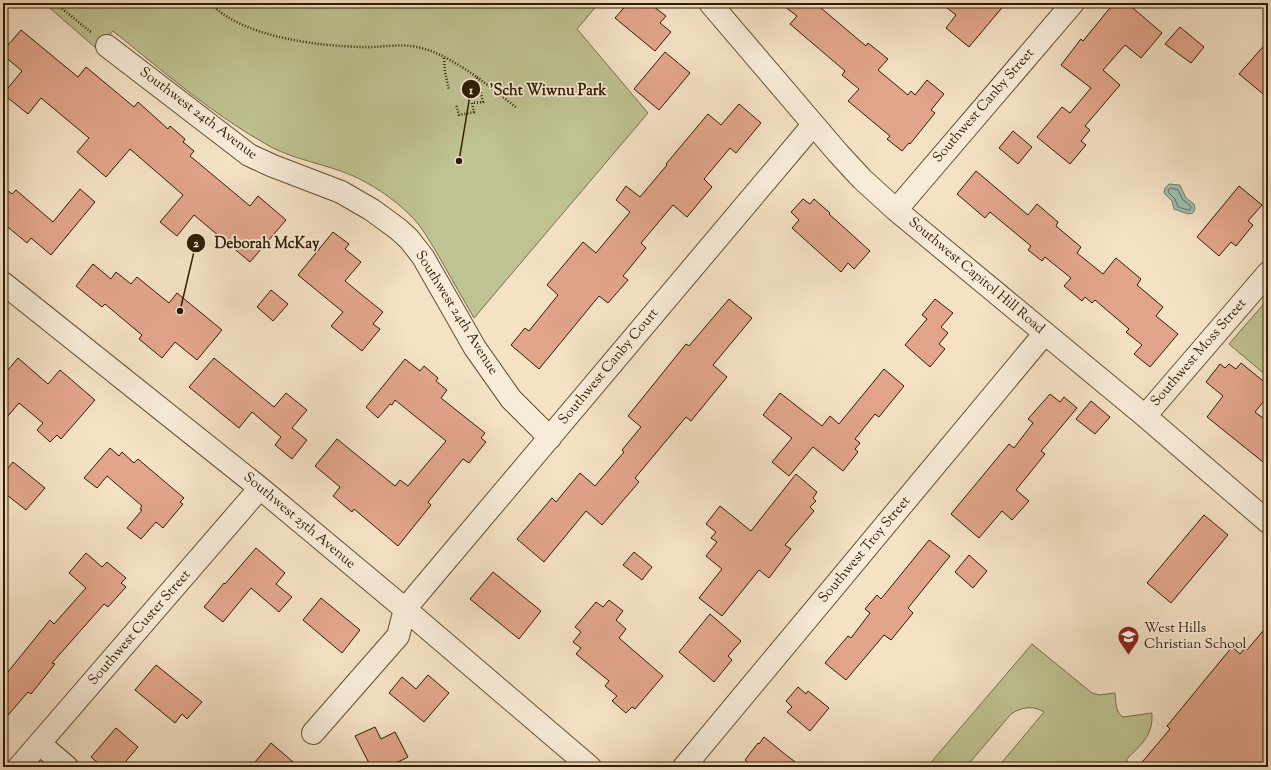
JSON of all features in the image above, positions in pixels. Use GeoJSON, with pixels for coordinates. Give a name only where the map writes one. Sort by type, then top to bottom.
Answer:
{"type":"FeatureCollection","features":[{"type":"Feature","properties":{"kind":"street","name":"Southwest Capitol Hill Road"},"geometry":{"type":"LineString","coordinates":[[710,3],[852,169],[896,210],[1145,416],[1268,522]]}},
{"type":"Feature","properties":{"kind":"street","name":"Southwest Canby Street"},"geometry":{"type":"LineString","coordinates":[[896,210],[1073,3]]}},
{"type":"Feature","properties":{"kind":"street","name":"Southwest 24th Avenue"},"geometry":{"type":"LineString","coordinates":[[107,46],[249,155],[273,166],[341,192],[372,210],[398,229],[409,239],[422,257],[479,355],[511,399],[550,438]]}},
{"type":"Feature","properties":{"kind":"street","name":"Southwest Canby Court"},"geometry":{"type":"LineString","coordinates":[[405,609],[813,125]]}},
{"type":"Feature","properties":{"kind":"street","name":"Southwest Moss Street"},"geometry":{"type":"LineString","coordinates":[[1145,416],[1268,272]]}},
{"type":"Feature","properties":{"kind":"street","name":"Southwest 25th Avenue"},"geometry":{"type":"LineString","coordinates":[[6,293],[260,488],[405,609],[590,767]]}},
{"type":"Feature","properties":{"kind":"street","name":"Southwest Troy Street"},"geometry":{"type":"LineString","coordinates":[[684,767],[1045,333]]}},
{"type":"Feature","properties":{"kind":"street","name":"Southwest Custer Street"},"geometry":{"type":"LineString","coordinates":[[19,767],[260,488]]}},
{"type":"Feature","properties":{"kind":"street"},"geometry":{"type":"LineString","coordinates":[[313,732],[398,636],[405,609]]}},
{"type":"Feature","properties":{"kind":"street"},"geometry":{"type":"LineString","coordinates":[[40,744],[67,767]]}},
{"type":"Feature","properties":{"kind":"path"},"geometry":{"type":"LineString","coordinates":[[55,3],[107,46]]}},
{"type":"Feature","properties":{"kind":"path"},"geometry":{"type":"LineString","coordinates":[[210,3],[220,13],[236,23],[248,28],[315,44],[363,47],[416,47],[426,49],[477,77],[517,108]]}},
{"type":"Feature","properties":{"kind":"path"},"geometry":{"type":"LineString","coordinates":[[444,58],[444,68],[449,90]]}},
{"type":"Feature","properties":{"kind":"path"},"geometry":{"type":"LineString","coordinates":[[456,104],[459,115],[474,112],[472,103],[483,102],[477,77]]}},
{"type":"Feature","properties":{"kind":"shaded area"},"geometry":{"type":"Polygon","coordinates":[[[44,3],[599,3],[577,29],[648,113],[474,318],[422,230],[413,218],[395,202],[374,187],[351,175],[290,155],[271,147],[250,135],[209,107],[113,31],[97,49],[44,3]]]}},
{"type":"Feature","properties":{"kind":"shaded area"},"geometry":{"type":"Polygon","coordinates":[[[1268,299],[1268,377],[1229,344],[1268,299]]]}},
{"type":"Feature","properties":{"kind":"shaded area"},"geometry":{"type":"Polygon","coordinates":[[[1032,644],[1092,693],[1099,695],[1115,693],[1117,709],[1123,717],[1152,713],[1152,721],[1145,740],[1126,760],[1134,767],[998,767],[1044,712],[1036,708],[1023,708],[1011,714],[966,767],[927,767],[1032,644]]]}},
{"type":"Feature","properties":{"kind":"water"},"geometry":{"type":"Polygon","coordinates":[[[1169,184],[1180,185],[1186,198],[1194,204],[1195,209],[1193,213],[1188,214],[1174,209],[1172,201],[1164,193],[1165,188],[1169,184]]]}},
{"type":"Feature","properties":{"kind":"building"},"geometry":{"type":"Polygon","coordinates":[[[628,3],[649,3],[666,16],[660,23],[671,32],[655,51],[615,18],[628,3]]]}},
{"type":"Feature","properties":{"kind":"building"},"geometry":{"type":"Polygon","coordinates":[[[780,3],[815,3],[866,46],[868,43],[888,59],[878,70],[908,95],[911,91],[915,95],[927,80],[944,94],[931,110],[935,113],[910,144],[909,143],[902,151],[887,139],[890,136],[848,101],[859,89],[842,75],[845,71],[790,24],[797,16],[780,3]]]}},
{"type":"Feature","properties":{"kind":"building"},"geometry":{"type":"Polygon","coordinates":[[[941,3],[1006,3],[969,47],[946,28],[956,15],[941,3]]]}},
{"type":"Feature","properties":{"kind":"building"},"geometry":{"type":"Polygon","coordinates":[[[1114,3],[1127,3],[1162,33],[1141,58],[1125,45],[1103,70],[1120,85],[1085,126],[1090,130],[1081,141],[1086,145],[1070,164],[1037,137],[1062,107],[1070,113],[1091,88],[1061,65],[1081,39],[1083,41],[1114,3]]]}},
{"type":"Feature","properties":{"kind":"building"},"geometry":{"type":"Polygon","coordinates":[[[1180,27],[1204,47],[1191,63],[1165,44],[1180,27]]]}},
{"type":"Feature","properties":{"kind":"building"},"geometry":{"type":"Polygon","coordinates":[[[21,30],[78,77],[86,67],[134,107],[138,102],[168,129],[170,126],[185,139],[183,142],[194,151],[190,156],[250,206],[258,196],[286,220],[250,262],[194,215],[177,236],[160,222],[183,195],[130,149],[106,177],[77,152],[89,138],[41,98],[28,114],[3,94],[22,71],[3,55],[3,51],[21,30]]]}},
{"type":"Feature","properties":{"kind":"building"},"geometry":{"type":"Polygon","coordinates":[[[1268,41],[1268,98],[1239,74],[1268,41]]]}},
{"type":"Feature","properties":{"kind":"building"},"geometry":{"type":"Polygon","coordinates":[[[665,52],[690,73],[659,110],[634,89],[665,52]]]}},
{"type":"Feature","properties":{"kind":"building"},"geometry":{"type":"Polygon","coordinates":[[[739,104],[761,123],[736,153],[730,148],[704,179],[712,187],[687,217],[673,205],[641,243],[646,248],[623,276],[628,280],[608,303],[599,296],[539,369],[511,345],[525,328],[529,331],[558,295],[547,285],[583,242],[596,253],[630,212],[616,200],[626,186],[640,197],[708,114],[721,125],[739,104]]]}},
{"type":"Feature","properties":{"kind":"building"},"geometry":{"type":"Polygon","coordinates":[[[1013,131],[1032,147],[1018,164],[999,148],[1013,131]]]}},
{"type":"Feature","properties":{"kind":"building"},"geometry":{"type":"Polygon","coordinates":[[[976,171],[1028,215],[1037,204],[1058,222],[1056,226],[1081,247],[1077,253],[1103,274],[1116,258],[1141,279],[1137,285],[1163,307],[1156,316],[1178,334],[1150,367],[1134,354],[1142,345],[1126,332],[1129,329],[1095,300],[1092,303],[1085,297],[1082,301],[1064,286],[1071,278],[1045,257],[1042,261],[1028,250],[1031,246],[990,212],[985,218],[957,194],[976,171]]]}},
{"type":"Feature","properties":{"kind":"building"},"geometry":{"type":"Polygon","coordinates":[[[1239,186],[1262,205],[1248,221],[1253,225],[1236,246],[1231,242],[1219,256],[1197,237],[1239,186]]]}},
{"type":"Feature","properties":{"kind":"building"},"geometry":{"type":"Polygon","coordinates":[[[3,187],[12,194],[16,190],[53,222],[80,189],[95,202],[51,255],[31,238],[27,243],[3,223],[3,187]]]}},
{"type":"Feature","properties":{"kind":"building"},"geometry":{"type":"Polygon","coordinates":[[[803,199],[810,204],[814,199],[870,251],[854,269],[848,263],[841,272],[792,228],[799,220],[791,212],[803,199]]]}},
{"type":"Feature","properties":{"kind":"building"},"geometry":{"type":"Polygon","coordinates":[[[333,232],[349,244],[345,249],[361,262],[345,281],[383,312],[373,324],[380,329],[362,351],[331,326],[343,312],[298,275],[333,232]]]}},
{"type":"Feature","properties":{"kind":"building"},"geometry":{"type":"Polygon","coordinates":[[[93,264],[111,279],[116,272],[131,284],[137,277],[169,303],[177,293],[222,330],[197,360],[175,342],[162,358],[139,339],[142,335],[105,304],[102,307],[76,286],[93,264]]]}},
{"type":"Feature","properties":{"kind":"building"},"geometry":{"type":"Polygon","coordinates":[[[271,290],[288,304],[273,321],[257,307],[271,290]]]}},
{"type":"Feature","properties":{"kind":"building"},"geometry":{"type":"Polygon","coordinates":[[[729,299],[752,318],[713,365],[727,377],[691,421],[686,417],[635,478],[639,482],[602,525],[586,511],[544,562],[517,539],[552,498],[556,502],[580,473],[595,486],[624,452],[622,450],[641,427],[628,416],[686,344],[689,346],[729,299]]]}},
{"type":"Feature","properties":{"kind":"building"},"geometry":{"type":"Polygon","coordinates":[[[935,299],[953,313],[941,327],[948,333],[939,344],[945,349],[930,367],[905,345],[927,319],[922,315],[935,299]]]}},
{"type":"Feature","properties":{"kind":"building"},"geometry":{"type":"Polygon","coordinates":[[[18,358],[48,384],[60,370],[95,400],[61,439],[57,435],[50,442],[37,430],[43,423],[19,403],[3,422],[3,376],[18,358]]]}},
{"type":"Feature","properties":{"kind":"building"},"geometry":{"type":"Polygon","coordinates":[[[214,358],[274,407],[286,393],[307,410],[292,428],[307,440],[292,459],[275,445],[281,437],[252,412],[239,428],[189,387],[214,358]]]}},
{"type":"Feature","properties":{"kind":"building"},"geometry":{"type":"Polygon","coordinates":[[[405,359],[420,371],[424,366],[438,378],[436,381],[447,390],[441,398],[485,433],[481,438],[486,442],[469,463],[463,459],[428,502],[431,505],[398,546],[354,509],[352,512],[333,496],[340,487],[315,466],[337,439],[395,486],[400,480],[408,486],[446,441],[395,400],[392,405],[390,404],[378,418],[366,407],[405,359]]]}},
{"type":"Feature","properties":{"kind":"building"},"geometry":{"type":"Polygon","coordinates":[[[1241,363],[1268,385],[1268,396],[1255,412],[1268,422],[1268,466],[1207,417],[1223,396],[1206,382],[1220,364],[1225,368],[1229,364],[1236,369],[1241,363]]]}},
{"type":"Feature","properties":{"kind":"building"},"geometry":{"type":"Polygon","coordinates":[[[884,369],[904,386],[879,417],[875,414],[855,439],[860,443],[855,449],[858,452],[843,471],[813,447],[789,476],[772,462],[792,438],[763,415],[780,393],[822,426],[830,416],[839,424],[884,369]]]}},
{"type":"Feature","properties":{"kind":"building"},"geometry":{"type":"Polygon","coordinates":[[[1050,394],[1060,402],[1064,397],[1077,408],[1041,451],[1045,454],[1016,490],[1029,501],[1012,520],[1002,511],[979,538],[951,514],[1009,444],[1014,448],[1033,423],[1028,419],[1050,394]]]}},
{"type":"Feature","properties":{"kind":"building"},"geometry":{"type":"Polygon","coordinates":[[[1091,401],[1110,417],[1095,434],[1076,419],[1091,401]]]}},
{"type":"Feature","properties":{"kind":"building"},"geometry":{"type":"Polygon","coordinates":[[[110,448],[119,456],[122,452],[134,463],[138,459],[184,498],[180,502],[183,504],[163,528],[156,522],[141,539],[127,528],[142,510],[140,509],[142,506],[107,476],[97,488],[84,478],[110,448]]]}},
{"type":"Feature","properties":{"kind":"building"},"geometry":{"type":"Polygon","coordinates":[[[13,462],[45,488],[26,510],[3,492],[3,474],[13,462]]]}},
{"type":"Feature","properties":{"kind":"building"},"geometry":{"type":"Polygon","coordinates":[[[796,474],[817,492],[813,498],[816,501],[810,507],[814,511],[785,545],[791,549],[769,578],[759,570],[722,616],[699,598],[722,569],[706,556],[717,542],[711,538],[716,532],[706,524],[720,506],[751,531],[796,474]]]}},
{"type":"Feature","properties":{"kind":"building"},"geometry":{"type":"Polygon","coordinates":[[[1204,515],[1228,535],[1171,603],[1147,583],[1204,515]]]}},
{"type":"Feature","properties":{"kind":"building"},"geometry":{"type":"Polygon","coordinates":[[[929,540],[950,556],[908,608],[913,613],[891,640],[884,635],[846,680],[825,663],[848,636],[851,638],[870,613],[865,609],[877,595],[881,599],[929,540]]]}},
{"type":"Feature","properties":{"kind":"building"},"geometry":{"type":"Polygon","coordinates":[[[256,548],[285,573],[276,584],[292,597],[279,612],[251,588],[223,622],[204,607],[256,548]]]}},
{"type":"Feature","properties":{"kind":"building"},"geometry":{"type":"Polygon","coordinates":[[[634,552],[652,567],[642,580],[623,565],[634,552]]]}},
{"type":"Feature","properties":{"kind":"building"},"geometry":{"type":"Polygon","coordinates":[[[86,553],[102,567],[107,562],[126,578],[121,583],[126,587],[108,607],[104,604],[52,663],[55,664],[31,694],[28,692],[3,721],[3,678],[50,620],[54,624],[86,588],[69,573],[86,553]]]}},
{"type":"Feature","properties":{"kind":"building"},"geometry":{"type":"Polygon","coordinates":[[[969,555],[987,571],[973,588],[955,572],[969,555]]]}},
{"type":"Feature","properties":{"kind":"building"},"geometry":{"type":"Polygon","coordinates":[[[493,572],[541,611],[519,639],[470,599],[493,572]]]}},
{"type":"Feature","properties":{"kind":"building"},"geometry":{"type":"Polygon","coordinates":[[[321,598],[360,630],[342,653],[303,620],[321,598]]]}},
{"type":"Feature","properties":{"kind":"building"},"geometry":{"type":"Polygon","coordinates":[[[609,600],[623,611],[616,620],[626,629],[619,638],[663,676],[635,709],[632,707],[626,713],[612,701],[617,696],[605,686],[609,681],[576,654],[581,648],[573,642],[581,632],[575,627],[596,602],[603,607],[609,600]]]}},
{"type":"Feature","properties":{"kind":"building"},"geometry":{"type":"Polygon","coordinates":[[[710,614],[741,641],[728,656],[732,660],[714,682],[679,652],[710,614]]]}},
{"type":"Feature","properties":{"kind":"building"},"geometry":{"type":"Polygon","coordinates":[[[1268,625],[1268,767],[1138,767],[1170,729],[1167,726],[1232,647],[1240,654],[1245,648],[1247,650],[1268,625]]]}},
{"type":"Feature","properties":{"kind":"building"},"geometry":{"type":"Polygon","coordinates":[[[156,665],[202,702],[187,719],[182,714],[175,723],[135,690],[156,665]]]}},
{"type":"Feature","properties":{"kind":"building"},"geometry":{"type":"Polygon","coordinates":[[[428,675],[449,693],[424,722],[389,693],[402,677],[416,689],[428,675]]]}},
{"type":"Feature","properties":{"kind":"building"},"geometry":{"type":"Polygon","coordinates":[[[798,687],[806,694],[808,691],[829,708],[810,731],[787,712],[792,707],[786,701],[798,687]]]}},
{"type":"Feature","properties":{"kind":"building"},"geometry":{"type":"Polygon","coordinates":[[[375,727],[381,739],[395,732],[408,757],[388,767],[371,767],[355,736],[375,727]]]}},
{"type":"Feature","properties":{"kind":"building"},"geometry":{"type":"Polygon","coordinates":[[[116,728],[138,747],[121,767],[103,767],[91,757],[116,728]]]}},
{"type":"Feature","properties":{"kind":"building"},"geometry":{"type":"Polygon","coordinates":[[[764,737],[802,767],[753,767],[745,760],[764,737]]]}},
{"type":"Feature","properties":{"kind":"building"},"geometry":{"type":"Polygon","coordinates":[[[271,743],[299,767],[251,767],[271,743]]]}},
{"type":"Feature","properties":{"kind":"place","name":"'Scht Wiwnu Park"},"geometry":{"type":"Point","coordinates":[459,161]}},
{"type":"Feature","properties":{"kind":"place","name":"Deborah McKay"},"geometry":{"type":"Point","coordinates":[180,311]}},
{"type":"Feature","properties":{"kind":"place","name":"West Hills Christian School"},"geometry":{"type":"Point","coordinates":[1128,656]}}]}
